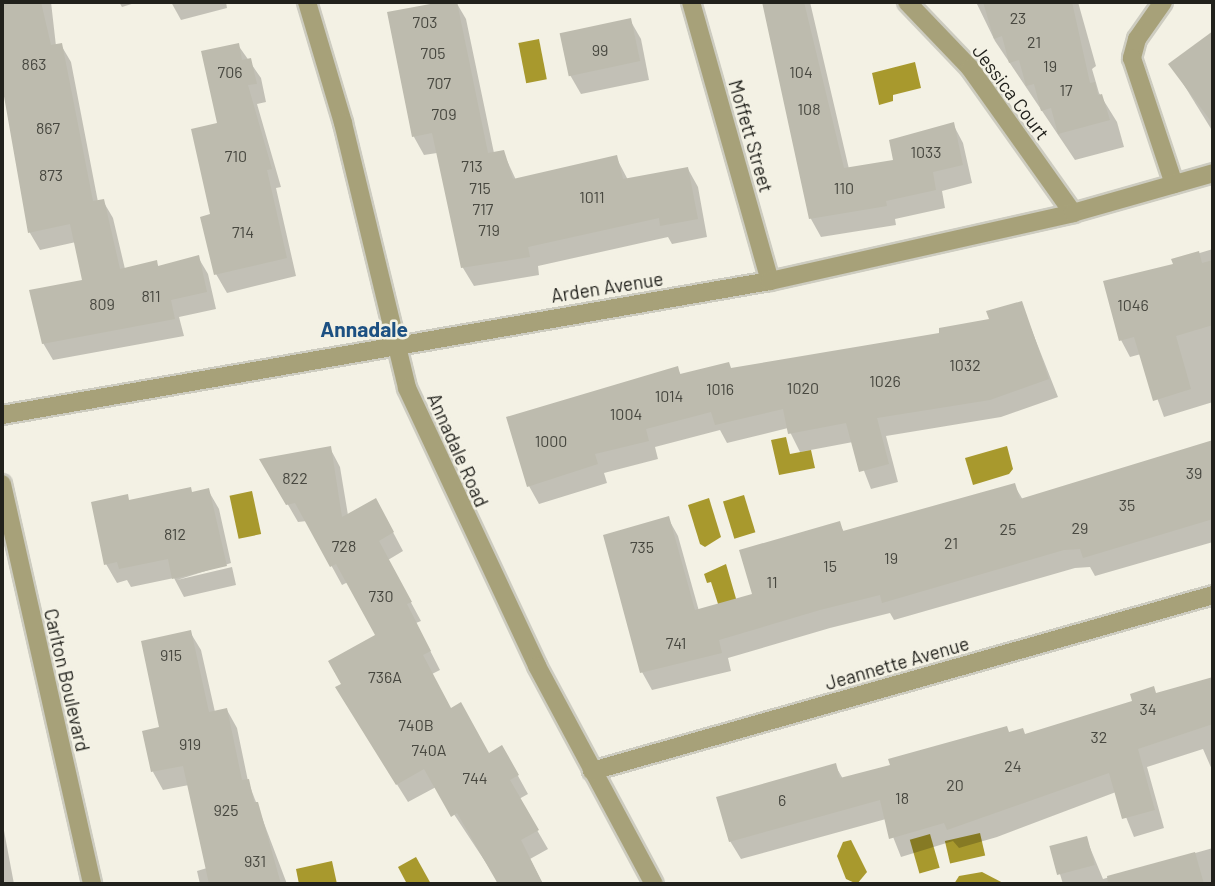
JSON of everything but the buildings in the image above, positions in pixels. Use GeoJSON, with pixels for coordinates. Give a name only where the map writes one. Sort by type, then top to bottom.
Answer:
{"type":"FeatureCollection","features":[{"type":"Feature","properties":{"kind":"street","name":"Annadale Road"},"geometry":{"type":"LineString","coordinates":[[307,2],[343,124],[407,388],[444,472],[592,771],[654,884]]}},
{"type":"Feature","properties":{"kind":"street","name":"Moffett Street"},"geometry":{"type":"LineString","coordinates":[[691,2],[770,281]]}},
{"type":"Feature","properties":{"kind":"street","name":"Jessica Court"},"geometry":{"type":"LineString","coordinates":[[907,2],[970,68],[1073,213]]}},
{"type":"Feature","properties":{"kind":"street"},"geometry":{"type":"LineString","coordinates":[[1163,2],[1137,39],[1132,58],[1174,184]]}},
{"type":"Feature","properties":{"kind":"street","name":"Arden Avenue"},"geometry":{"type":"LineString","coordinates":[[2,415],[395,343],[770,281],[1073,213],[1213,173]]}},
{"type":"Feature","properties":{"kind":"street","name":"Carlton Boulevard"},"geometry":{"type":"LineString","coordinates":[[2,484],[92,884]]}},
{"type":"Feature","properties":{"kind":"street","name":"Jeannette Avenue"},"geometry":{"type":"LineString","coordinates":[[592,771],[1213,595]]}},
{"type":"Feature","properties":{"kind":"shaded area"},"geometry":{"type":"Polygon","coordinates":[[[539,39],[547,79],[526,83],[518,43],[539,39]]]}},
{"type":"Feature","properties":{"kind":"shaded area"},"geometry":{"type":"Polygon","coordinates":[[[915,62],[921,88],[893,95],[893,101],[879,105],[872,73],[915,62]]]}},
{"type":"Feature","properties":{"kind":"shaded area"},"geometry":{"type":"Polygon","coordinates":[[[786,437],[790,454],[811,450],[815,468],[779,475],[771,440],[786,437]]]}},
{"type":"Feature","properties":{"kind":"shaded area"},"geometry":{"type":"Polygon","coordinates":[[[1007,446],[1013,469],[1009,474],[973,485],[965,458],[1007,446]]]}},
{"type":"Feature","properties":{"kind":"shaded area"},"geometry":{"type":"Polygon","coordinates":[[[252,491],[261,534],[239,539],[230,496],[252,491]]]}},
{"type":"Feature","properties":{"kind":"shaded area"},"geometry":{"type":"Polygon","coordinates":[[[744,495],[755,532],[734,539],[723,501],[744,495]]]}},
{"type":"Feature","properties":{"kind":"shaded area"},"geometry":{"type":"Polygon","coordinates":[[[709,498],[721,537],[705,547],[700,544],[688,505],[709,498]]]}},
{"type":"Feature","properties":{"kind":"shaded area"},"geometry":{"type":"Polygon","coordinates":[[[726,564],[737,602],[719,607],[711,582],[707,583],[704,574],[726,564]]]}},
{"type":"Feature","properties":{"kind":"shaded area"},"geometry":{"type":"Polygon","coordinates":[[[980,833],[985,855],[950,864],[945,841],[980,833]]]}},
{"type":"Feature","properties":{"kind":"shaded area"},"geometry":{"type":"Polygon","coordinates":[[[930,834],[940,868],[919,873],[910,840],[930,834]]]}},
{"type":"Feature","properties":{"kind":"shaded area"},"geometry":{"type":"Polygon","coordinates":[[[851,840],[867,872],[857,884],[846,879],[837,856],[843,842],[851,840]]]}},
{"type":"Feature","properties":{"kind":"shaded area"},"geometry":{"type":"Polygon","coordinates":[[[416,857],[431,884],[407,884],[398,867],[416,857]]]}},
{"type":"Feature","properties":{"kind":"shaded area"},"geometry":{"type":"Polygon","coordinates":[[[332,861],[337,884],[299,884],[296,869],[332,861]]]}},
{"type":"Feature","properties":{"kind":"shaded area"},"geometry":{"type":"Polygon","coordinates":[[[982,872],[1005,884],[954,884],[959,876],[982,872]]]}},
{"type":"Feature","properties":{"kind":"district","name":"Annadale"},"geometry":{"type":"Point","coordinates":[364,329]}}]}
